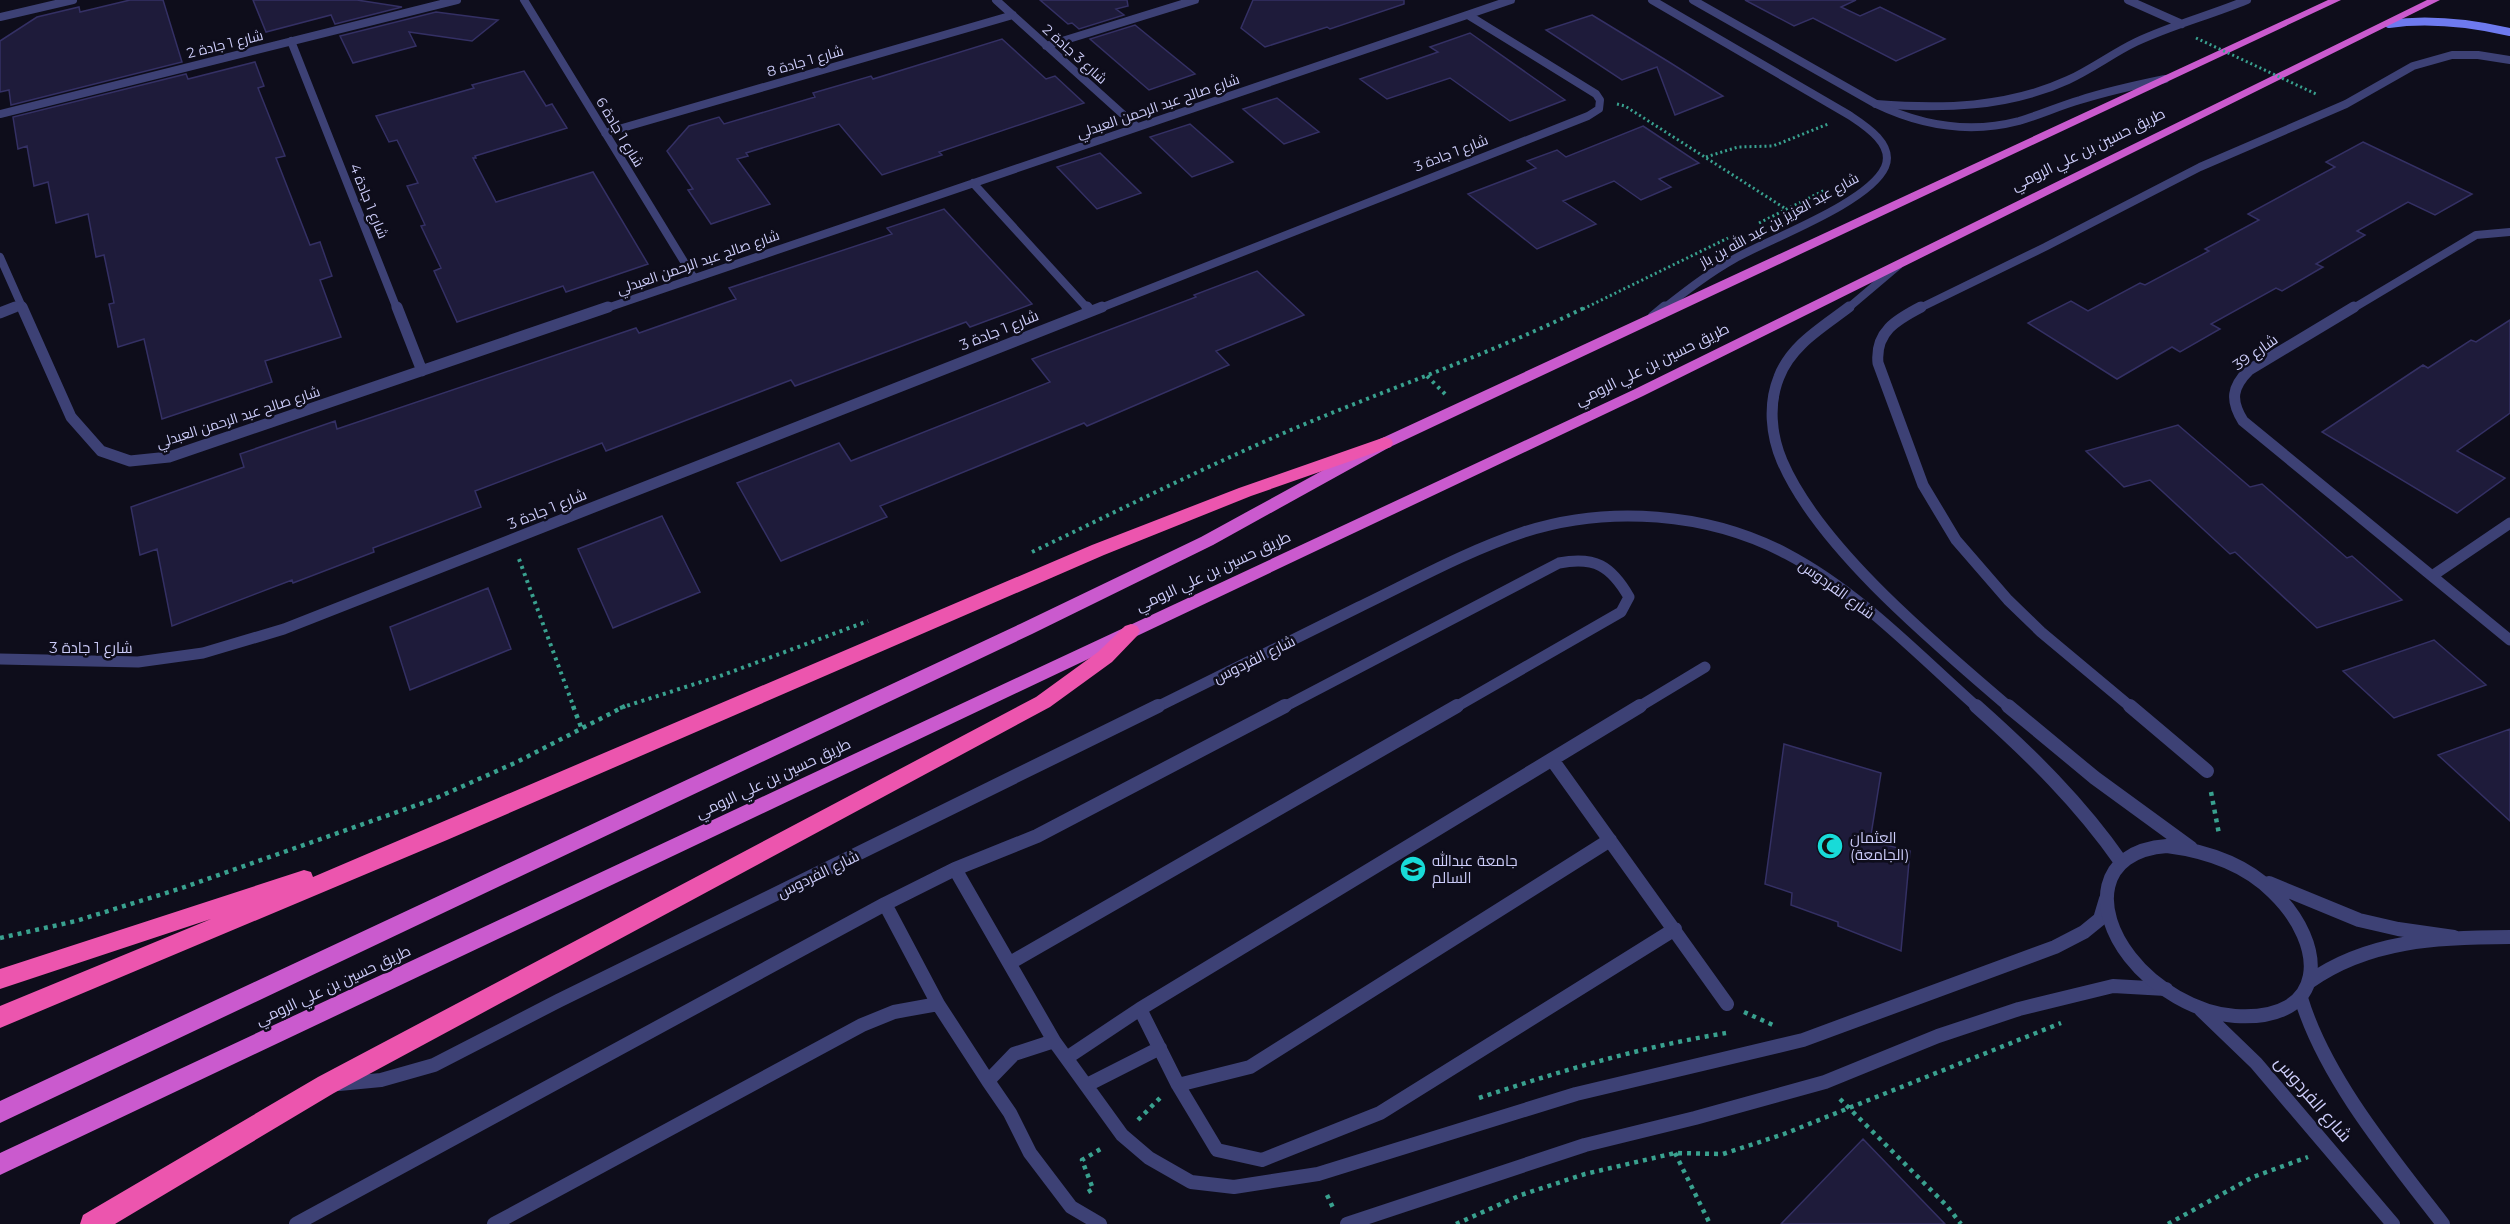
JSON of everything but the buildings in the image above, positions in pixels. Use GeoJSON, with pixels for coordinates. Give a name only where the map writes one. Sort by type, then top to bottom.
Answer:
{"type":"FeatureCollection","features":[{"type":"Feature","properties":{"kind":"highway","name":"طريق حسين بن علي الرومي"},"geometry":{"type":"LineString","coordinates":[[0,1112],[1207,541],[1385,443],[2336,0]]}},
{"type":"Feature","properties":{"kind":"highway","name":"طريق حسين بن علي الرومي"},"geometry":{"type":"LineString","coordinates":[[0,1164],[1638,393],[2435,0]]}},
{"type":"Feature","properties":{"kind":"highway"},"geometry":{"type":"LineString","coordinates":[[0,1017],[440,834],[1098,550],[1245,492],[1385,443]]}},
{"type":"Feature","properties":{"kind":"highway"},"geometry":{"type":"LineString","coordinates":[[95,1223],[326,1085],[1043,702],[1105,657],[1131,631]]}},
{"type":"Feature","properties":{"kind":"highway"},"geometry":{"type":"LineString","coordinates":[[0,979],[440,834]]}},
{"type":"Feature","properties":{"kind":"main road"},"geometry":{"type":"LineString","coordinates":[[2389,24],[2417,21],[2452,22],[2510,32]]}},
{"type":"Feature","properties":{"kind":"street"},"geometry":{"type":"LineString","coordinates":[[0,17],[73,0]]}},
{"type":"Feature","properties":{"kind":"street","name":"شارع 1 جادة 2"},"geometry":{"type":"LineString","coordinates":[[0,114],[457,0]]}},
{"type":"Feature","properties":{"kind":"street","name":"شارع 1 جادة 6"},"geometry":{"type":"LineString","coordinates":[[524,0],[694,278]]}},
{"type":"Feature","properties":{"kind":"street","name":"شارع 3 جادة 2"},"geometry":{"type":"LineString","coordinates":[[996,0],[1137,127]]}},
{"type":"Feature","properties":{"kind":"street"},"geometry":{"type":"LineString","coordinates":[[1046,46],[1195,0]]}},
{"type":"Feature","properties":{"kind":"street","name":"شارع صالح عبد الرحمن العبدلي"},"geometry":{"type":"LineString","coordinates":[[0,257],[71,417],[100,451],[130,461],[169,457],[1511,0]]}},
{"type":"Feature","properties":{"kind":"street","name":"شارع عبد العزيز بن عبد الله بن باز"},"geometry":{"type":"LineString","coordinates":[[1649,320],[1735,258],[1844,202],[1879,176],[1885,168],[1886,159],[1884,148],[1877,136],[1849,115],[1652,0]]}},
{"type":"Feature","properties":{"kind":"street"},"geometry":{"type":"LineString","coordinates":[[1693,0],[1876,104],[1900,115],[1931,124],[1990,127],[2025,119],[2106,92],[2165,79]]}},
{"type":"Feature","properties":{"kind":"street"},"geometry":{"type":"LineString","coordinates":[[2128,0],[2182,24]]}},
{"type":"Feature","properties":{"kind":"street"},"geometry":{"type":"LineString","coordinates":[[1876,104],[1945,108],[2011,100],[2069,80],[2138,41],[2247,0]]}},
{"type":"Feature","properties":{"kind":"street","name":"شارع 1 جادة 8"},"geometry":{"type":"LineString","coordinates":[[605,133],[1013,15]]}},
{"type":"Feature","properties":{"kind":"street"},"geometry":{"type":"LineString","coordinates":[[1468,15],[1596,94],[1600,99]]}},
{"type":"Feature","properties":{"kind":"street","name":"شارع 1 جادة 4"},"geometry":{"type":"LineString","coordinates":[[291,41],[422,371]]}},
{"type":"Feature","properties":{"kind":"street"},"geometry":{"type":"LineString","coordinates":[[2207,771],[2041,632],[2001,592],[1956,540],[1923,485],[1878,363],[1878,342],[1890,325],[1899,318],[2036,252],[2200,167],[2346,104],[2413,66],[2442,57],[2465,54],[2510,60]]}},
{"type":"Feature","properties":{"kind":"street","name":"شارع 1 جادة 3"},"geometry":{"type":"LineString","coordinates":[[0,659],[138,662],[203,653],[284,628],[1588,116],[1599,109],[1600,99]]}},
{"type":"Feature","properties":{"kind":"street"},"geometry":{"type":"LineString","coordinates":[[973,183],[1090,311]]}},
{"type":"Feature","properties":{"kind":"street","name":"شارع 39"},"geometry":{"type":"LineString","coordinates":[[2510,232],[2476,235],[2249,370],[2237,381],[2232,394],[2235,409],[2242,421],[2510,640]]}},
{"type":"Feature","properties":{"kind":"street","name":"شارع الفردوس"},"geometry":{"type":"LineString","coordinates":[[1899,265],[1872,291],[1804,342],[1779,374],[1772,409],[1773,428],[1785,468],[1797,489],[1845,550],[1905,614],[2059,751],[2144,817],[2191,849]]}},
{"type":"Feature","properties":{"kind":"street"},"geometry":{"type":"LineString","coordinates":[[0,313],[22,305]]}},
{"type":"Feature","properties":{"kind":"street","name":"شارع الفردوس"},"geometry":{"type":"LineString","coordinates":[[326,1085],[381,1080],[434,1065],[558,1001],[1423,576],[1526,532],[1557,523],[1591,518],[1625,516],[1661,518],[1716,528],[1770,546],[1818,572],[1879,619],[2062,786],[2104,835],[2121,862]]}},
{"type":"Feature","properties":{"kind":"street"},"geometry":{"type":"LineString","coordinates":[[2432,576],[2510,522]]}},
{"type":"Feature","properties":{"kind":"street"},"geometry":{"type":"LineString","coordinates":[[296,1224],[885,904],[955,868],[1036,836],[1559,563],[1576,558],[1604,565],[1620,581],[1629,597],[1621,612],[1010,963]]}},
{"type":"Feature","properties":{"kind":"street"},"geometry":{"type":"LineString","coordinates":[[1068,1057],[1140,1009],[1705,667]]}},
{"type":"Feature","properties":{"kind":"street"},"geometry":{"type":"LineString","coordinates":[[1553,761],[1727,1004]]}},
{"type":"Feature","properties":{"kind":"street"},"geometry":{"type":"LineString","coordinates":[[1178,1084],[1250,1067],[1610,840]]}},
{"type":"Feature","properties":{"kind":"street"},"geometry":{"type":"LineString","coordinates":[[955,868],[1054,1041],[1068,1057],[1122,1135],[1149,1158],[1191,1182],[1234,1187],[1318,1174],[1576,1094],[1803,1040],[2055,947],[2084,932],[2100,919],[2111,876],[2121,862],[2136,852],[2156,847],[2191,849],[2223,859],[2308,902],[2389,928],[2454,937],[2510,937]]}},
{"type":"Feature","properties":{"kind":"street"},"geometry":{"type":"LineString","coordinates":[[2106,899],[2111,925],[2118,939],[2138,965],[2166,989],[2196,1006],[2227,1015],[2257,1017],[2283,1011],[2293,1006],[2301,998],[2309,982],[2311,956],[2301,927],[2281,900],[2253,876]]}},
{"type":"Feature","properties":{"kind":"street"},"geometry":{"type":"LineString","coordinates":[[885,904],[938,1004],[1010,1113],[1030,1153],[1071,1207],[1100,1224]]}},
{"type":"Feature","properties":{"kind":"street"},"geometry":{"type":"LineString","coordinates":[[1140,1009],[1178,1084],[1216,1150],[1262,1160],[1380,1113],[1674,928]]}},
{"type":"Feature","properties":{"kind":"street"},"geometry":{"type":"LineString","coordinates":[[2309,982],[2324,969],[2349,958],[2385,948],[2454,937]]}},
{"type":"Feature","properties":{"kind":"street"},"geometry":{"type":"LineString","coordinates":[[1347,1224],[1585,1144],[1695,1118],[1826,1082],[1938,1036],[2019,1009],[2113,986],[2166,989]]}},
{"type":"Feature","properties":{"kind":"street","name":"شارع الفردوس"},"geometry":{"type":"LineString","coordinates":[[2301,998],[2308,1026],[2325,1058],[2387,1151],[2443,1224]]}},
{"type":"Feature","properties":{"kind":"street"},"geometry":{"type":"LineString","coordinates":[[494,1224],[862,1025],[894,1012],[938,1004]]}},
{"type":"Feature","properties":{"kind":"street","name":"شارع الفردوس"},"geometry":{"type":"LineString","coordinates":[[2196,1006],[2256,1063],[2393,1224]]}},
{"type":"Feature","properties":{"kind":"street"},"geometry":{"type":"LineString","coordinates":[[987,1081],[1014,1054],[1054,1041]]}},
{"type":"Feature","properties":{"kind":"street"},"geometry":{"type":"LineString","coordinates":[[1087,1085],[1160,1048]]}},
{"type":"Feature","properties":{"kind":"path"},"geometry":{"type":"LineString","coordinates":[[2196,38],[2316,94]]}},
{"type":"Feature","properties":{"kind":"path"},"geometry":{"type":"LineString","coordinates":[[1600,99],[1625,106],[1787,209],[1755,225]]}},
{"type":"Feature","properties":{"kind":"path"},"geometry":{"type":"LineString","coordinates":[[1705,157],[1738,147],[1773,146],[1849,115]]}},
{"type":"Feature","properties":{"kind":"path"},"geometry":{"type":"LineString","coordinates":[[1027,554],[1213,465],[1315,420],[1544,328],[1734,235]]}},
{"type":"Feature","properties":{"kind":"path"},"geometry":{"type":"LineString","coordinates":[[512,539],[581,727]]}},
{"type":"Feature","properties":{"kind":"path"},"geometry":{"type":"LineString","coordinates":[[0,938],[76,921],[182,888],[434,799],[517,762],[617,709],[723,675],[876,618]]}},
{"type":"Feature","properties":{"kind":"path"},"geometry":{"type":"LineString","coordinates":[[2207,771],[2223,859]]}},
{"type":"Feature","properties":{"kind":"path"},"geometry":{"type":"LineString","coordinates":[[1456,1224],[1521,1196],[1585,1174],[1675,1153],[1723,1154],[1849,1110],[2072,1019]]}},
{"type":"Feature","properties":{"kind":"path"},"geometry":{"type":"LineString","coordinates":[[1849,1110],[1947,1206],[1961,1224]]}},
{"type":"Feature","properties":{"kind":"path"},"geometry":{"type":"LineString","coordinates":[[2168,1224],[2252,1177],[2278,1166],[2332,1151]]}},
{"type":"Feature","properties":{"kind":"path"},"geometry":{"type":"LineString","coordinates":[[1675,1153],[1710,1224]]}},
{"type":"Feature","properties":{"kind":"place","name":"العثمان (الجامعة)"},"geometry":{"type":"Point","coordinates":[1830,846]}},
{"type":"Feature","properties":{"kind":"place","name":"جامعة عبدالله السالم"},"geometry":{"type":"Point","coordinates":[1413,869]}}]}
